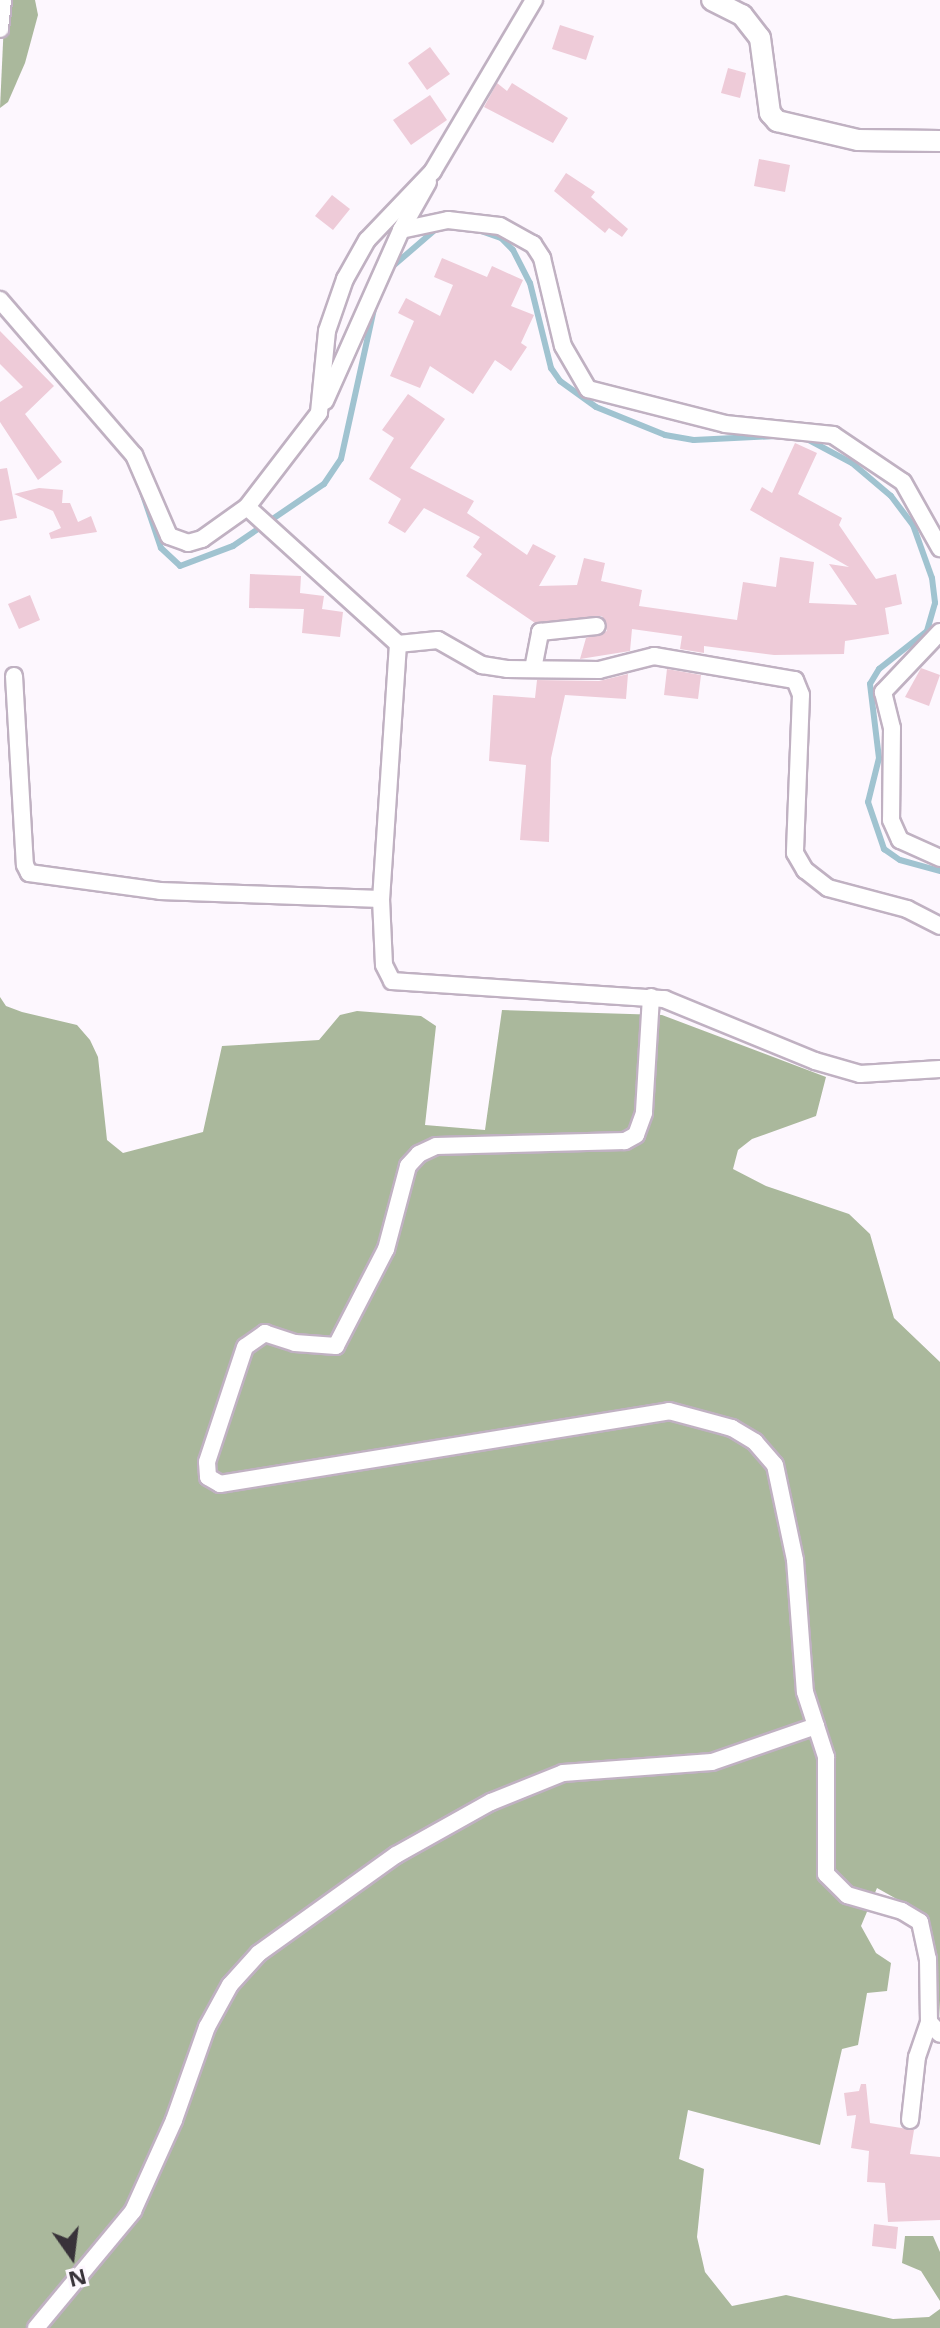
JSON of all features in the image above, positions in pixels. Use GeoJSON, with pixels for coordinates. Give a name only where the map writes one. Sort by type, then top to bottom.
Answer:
{"type":"FeatureCollection","features":[{"type":"Feature","properties":{"kind":"street"},"geometry":{"type":"LineString","coordinates":[[0,29],[3,0]]}},
{"type":"Feature","properties":{"kind":"street"},"geometry":{"type":"LineString","coordinates":[[0,300],[134,455],[169,536],[188,543],[202,539],[247,507],[319,413],[401,230],[534,0]]}},
{"type":"Feature","properties":{"kind":"street"},"geometry":{"type":"LineString","coordinates":[[714,0],[742,15],[760,38],[770,113],[777,121],[858,140],[940,141]]}},
{"type":"Feature","properties":{"kind":"street"},"geometry":{"type":"LineString","coordinates":[[319,413],[327,331],[345,279],[384,218],[433,171]]}},
{"type":"Feature","properties":{"kind":"street"},"geometry":{"type":"LineString","coordinates":[[401,230],[464,220],[518,233],[533,244],[549,273],[563,346],[588,389],[725,424],[833,435],[903,482],[940,548]]}},
{"type":"Feature","properties":{"kind":"street"},"geometry":{"type":"LineString","coordinates":[[247,507],[398,644],[438,640],[482,665],[599,670],[654,656],[795,680],[801,695],[792,831],[800,862],[828,888],[907,909],[940,926]]}},
{"type":"Feature","properties":{"kind":"street"},"geometry":{"type":"LineString","coordinates":[[533,669],[540,632],[597,626]]}},
{"type":"Feature","properties":{"kind":"street"},"geometry":{"type":"LineString","coordinates":[[940,632],[883,692],[892,728],[891,820],[900,840],[940,858]]}},
{"type":"Feature","properties":{"kind":"street"},"geometry":{"type":"LineString","coordinates":[[398,644],[381,899],[384,965],[392,981],[401,984],[651,997],[860,1074],[940,1069]]}},
{"type":"Feature","properties":{"kind":"street"},"geometry":{"type":"LineString","coordinates":[[14,676],[25,865],[29,873],[160,891],[381,899]]}},
{"type":"Feature","properties":{"kind":"street"},"geometry":{"type":"LineString","coordinates":[[651,997],[644,1113],[636,1135],[625,1141],[436,1146],[419,1154],[408,1166],[386,1249],[336,1346],[295,1343],[265,1333],[245,1347],[207,1462],[208,1477],[220,1484],[669,1411],[732,1428],[755,1442],[775,1465],[795,1560],[805,1692],[826,1757],[822,1852],[826,1874],[847,1895],[902,1911],[920,1922],[928,1959],[934,2028],[917,2057],[910,2120]]}},
{"type":"Feature","properties":{"kind":"street"},"geometry":{"type":"LineString","coordinates":[[36,2328],[133,2211],[174,2120],[207,2027],[230,1985],[259,1953],[396,1855],[491,1802],[563,1773],[712,1762],[816,1726]]}},
{"type":"Feature","properties":{"kind":"green space"},"geometry":{"type":"Polygon","coordinates":[[[5,0],[35,0],[38,15],[25,63],[8,102],[0,108],[5,0]]]}},
{"type":"Feature","properties":{"kind":"green space"},"geometry":{"type":"Polygon","coordinates":[[[0,997],[6,1006],[22,1012],[77,1025],[90,1040],[98,1057],[107,1140],[123,1153],[203,1132],[222,1046],[319,1040],[340,1015],[357,1011],[421,1016],[436,1026],[425,1125],[485,1130],[502,1010],[662,1015],[826,1077],[816,1116],[752,1139],[738,1150],[733,1169],[766,1186],[849,1214],[870,1234],[894,1318],[940,1362],[940,2021],[937,1959],[927,1916],[877,1888],[861,1926],[876,1953],[891,1963],[887,1991],[867,1993],[858,2045],[842,2049],[820,2145],[688,2110],[679,2159],[704,2169],[697,2237],[705,2272],[732,2306],[786,2295],[893,2319],[929,2317],[940,2309],[940,2328],[0,2328],[0,997]]]}},
{"type":"Feature","properties":{"kind":"green space"},"geometry":{"type":"Polygon","coordinates":[[[905,2236],[933,2236],[940,2252],[940,2301],[921,2271],[902,2263],[905,2236]]]}},
{"type":"Feature","properties":{"kind":"building"},"geometry":{"type":"Polygon","coordinates":[[[560,25],[594,36],[586,60],[552,49],[560,25]]]}},
{"type":"Feature","properties":{"kind":"building"},"geometry":{"type":"Polygon","coordinates":[[[430,47],[450,74],[427,90],[408,63],[430,47]]]}},
{"type":"Feature","properties":{"kind":"building"},"geometry":{"type":"Polygon","coordinates":[[[728,68],[746,73],[740,98],[721,93],[728,68]]]}},
{"type":"Feature","properties":{"kind":"building"},"geometry":{"type":"Polygon","coordinates":[[[497,83],[507,91],[512,83],[568,118],[553,143],[484,107],[497,83]]]}},
{"type":"Feature","properties":{"kind":"building"},"geometry":{"type":"Polygon","coordinates":[[[430,95],[447,120],[411,145],[393,120],[430,95]]]}},
{"type":"Feature","properties":{"kind":"building"},"geometry":{"type":"Polygon","coordinates":[[[759,159],[790,165],[785,192],[754,186],[759,159]]]}},
{"type":"Feature","properties":{"kind":"building"},"geometry":{"type":"Polygon","coordinates":[[[566,173],[595,192],[591,197],[628,229],[622,237],[609,228],[605,233],[554,191],[566,173]]]}},
{"type":"Feature","properties":{"kind":"building"},"geometry":{"type":"Polygon","coordinates":[[[332,195],[350,209],[333,230],[315,216],[332,195]]]}},
{"type":"Feature","properties":{"kind":"building"},"geometry":{"type":"Polygon","coordinates":[[[442,258],[487,277],[492,266],[523,280],[511,306],[534,315],[521,343],[527,347],[511,371],[495,360],[473,394],[430,366],[420,388],[390,376],[414,321],[398,313],[406,298],[440,316],[453,285],[434,277],[442,258]]]}},
{"type":"Feature","properties":{"kind":"building"},"geometry":{"type":"Polygon","coordinates":[[[0,331],[54,386],[25,414],[62,462],[38,480],[0,422],[0,402],[23,387],[0,364],[0,331]]]}},
{"type":"Feature","properties":{"kind":"building"},"geometry":{"type":"Polygon","coordinates":[[[408,394],[445,419],[410,468],[474,501],[467,513],[527,555],[533,544],[556,556],[539,586],[577,585],[584,558],[605,563],[601,581],[642,590],[639,606],[737,620],[743,582],[776,587],[780,557],[814,562],[809,603],[857,605],[829,564],[849,567],[750,510],[762,487],[772,493],[795,443],[817,453],[798,494],[842,518],[839,525],[876,579],[896,574],[902,604],[885,608],[889,634],[845,641],[844,654],[774,655],[704,646],[704,653],[680,649],[682,636],[632,629],[630,651],[580,659],[586,638],[607,631],[602,616],[535,623],[466,576],[482,554],[473,547],[480,537],[424,508],[405,533],[388,523],[401,499],[369,479],[394,438],[382,430],[408,394]]]}},
{"type":"Feature","properties":{"kind":"building"},"geometry":{"type":"Polygon","coordinates":[[[7,468],[17,518],[0,521],[0,469],[7,468]]]}},
{"type":"Feature","properties":{"kind":"building"},"geometry":{"type":"Polygon","coordinates":[[[39,488],[63,490],[62,503],[70,503],[78,522],[91,516],[97,532],[51,539],[49,533],[61,528],[53,511],[14,494],[39,488]]]}},
{"type":"Feature","properties":{"kind":"building"},"geometry":{"type":"Polygon","coordinates":[[[250,574],[301,576],[300,593],[324,596],[322,609],[343,612],[340,637],[302,633],[304,609],[249,608],[250,574]]]}},
{"type":"Feature","properties":{"kind":"building"},"geometry":{"type":"Polygon","coordinates":[[[30,595],[40,620],[19,629],[8,604],[30,595]]]}},
{"type":"Feature","properties":{"kind":"building"},"geometry":{"type":"Polygon","coordinates":[[[921,668],[940,675],[929,706],[905,697],[921,668]]]}},
{"type":"Feature","properties":{"kind":"building"},"geometry":{"type":"Polygon","coordinates":[[[667,669],[701,675],[698,699],[664,695],[667,669]]]}},
{"type":"Feature","properties":{"kind":"building"},"geometry":{"type":"Polygon","coordinates":[[[628,674],[626,699],[565,695],[551,758],[549,842],[520,840],[526,765],[489,761],[493,695],[535,698],[537,680],[599,681],[628,674]]]}},
{"type":"Feature","properties":{"kind":"building"},"geometry":{"type":"Polygon","coordinates":[[[861,2084],[866,2084],[870,2123],[914,2130],[910,2154],[940,2157],[940,2220],[888,2222],[885,2183],[867,2182],[869,2151],[851,2148],[856,2115],[847,2116],[844,2093],[859,2091],[861,2084]]]}},
{"type":"Feature","properties":{"kind":"building"},"geometry":{"type":"Polygon","coordinates":[[[874,2224],[898,2227],[896,2249],[872,2246],[874,2224]]]}},
{"type":"Feature","properties":{"kind":"waterway"},"geometry":{"type":"LineString","coordinates":[[393,266],[436,229]]}},
{"type":"Feature","properties":{"kind":"waterway"},"geometry":{"type":"LineString","coordinates":[[478,230],[501,238],[513,250],[530,283],[551,368],[560,381],[596,407],[665,435],[694,440],[777,436]]}},
{"type":"Feature","properties":{"kind":"waterway"},"geometry":{"type":"LineString","coordinates":[[142,492],[161,548],[180,566],[233,546],[324,484],[341,459],[375,305]]}},
{"type":"Feature","properties":{"kind":"waterway"},"geometry":{"type":"LineString","coordinates":[[807,439],[852,463],[891,496],[913,525],[932,578],[935,603],[927,631],[879,669],[870,684],[879,758],[868,802],[884,849],[900,860],[940,871]]}}]}
